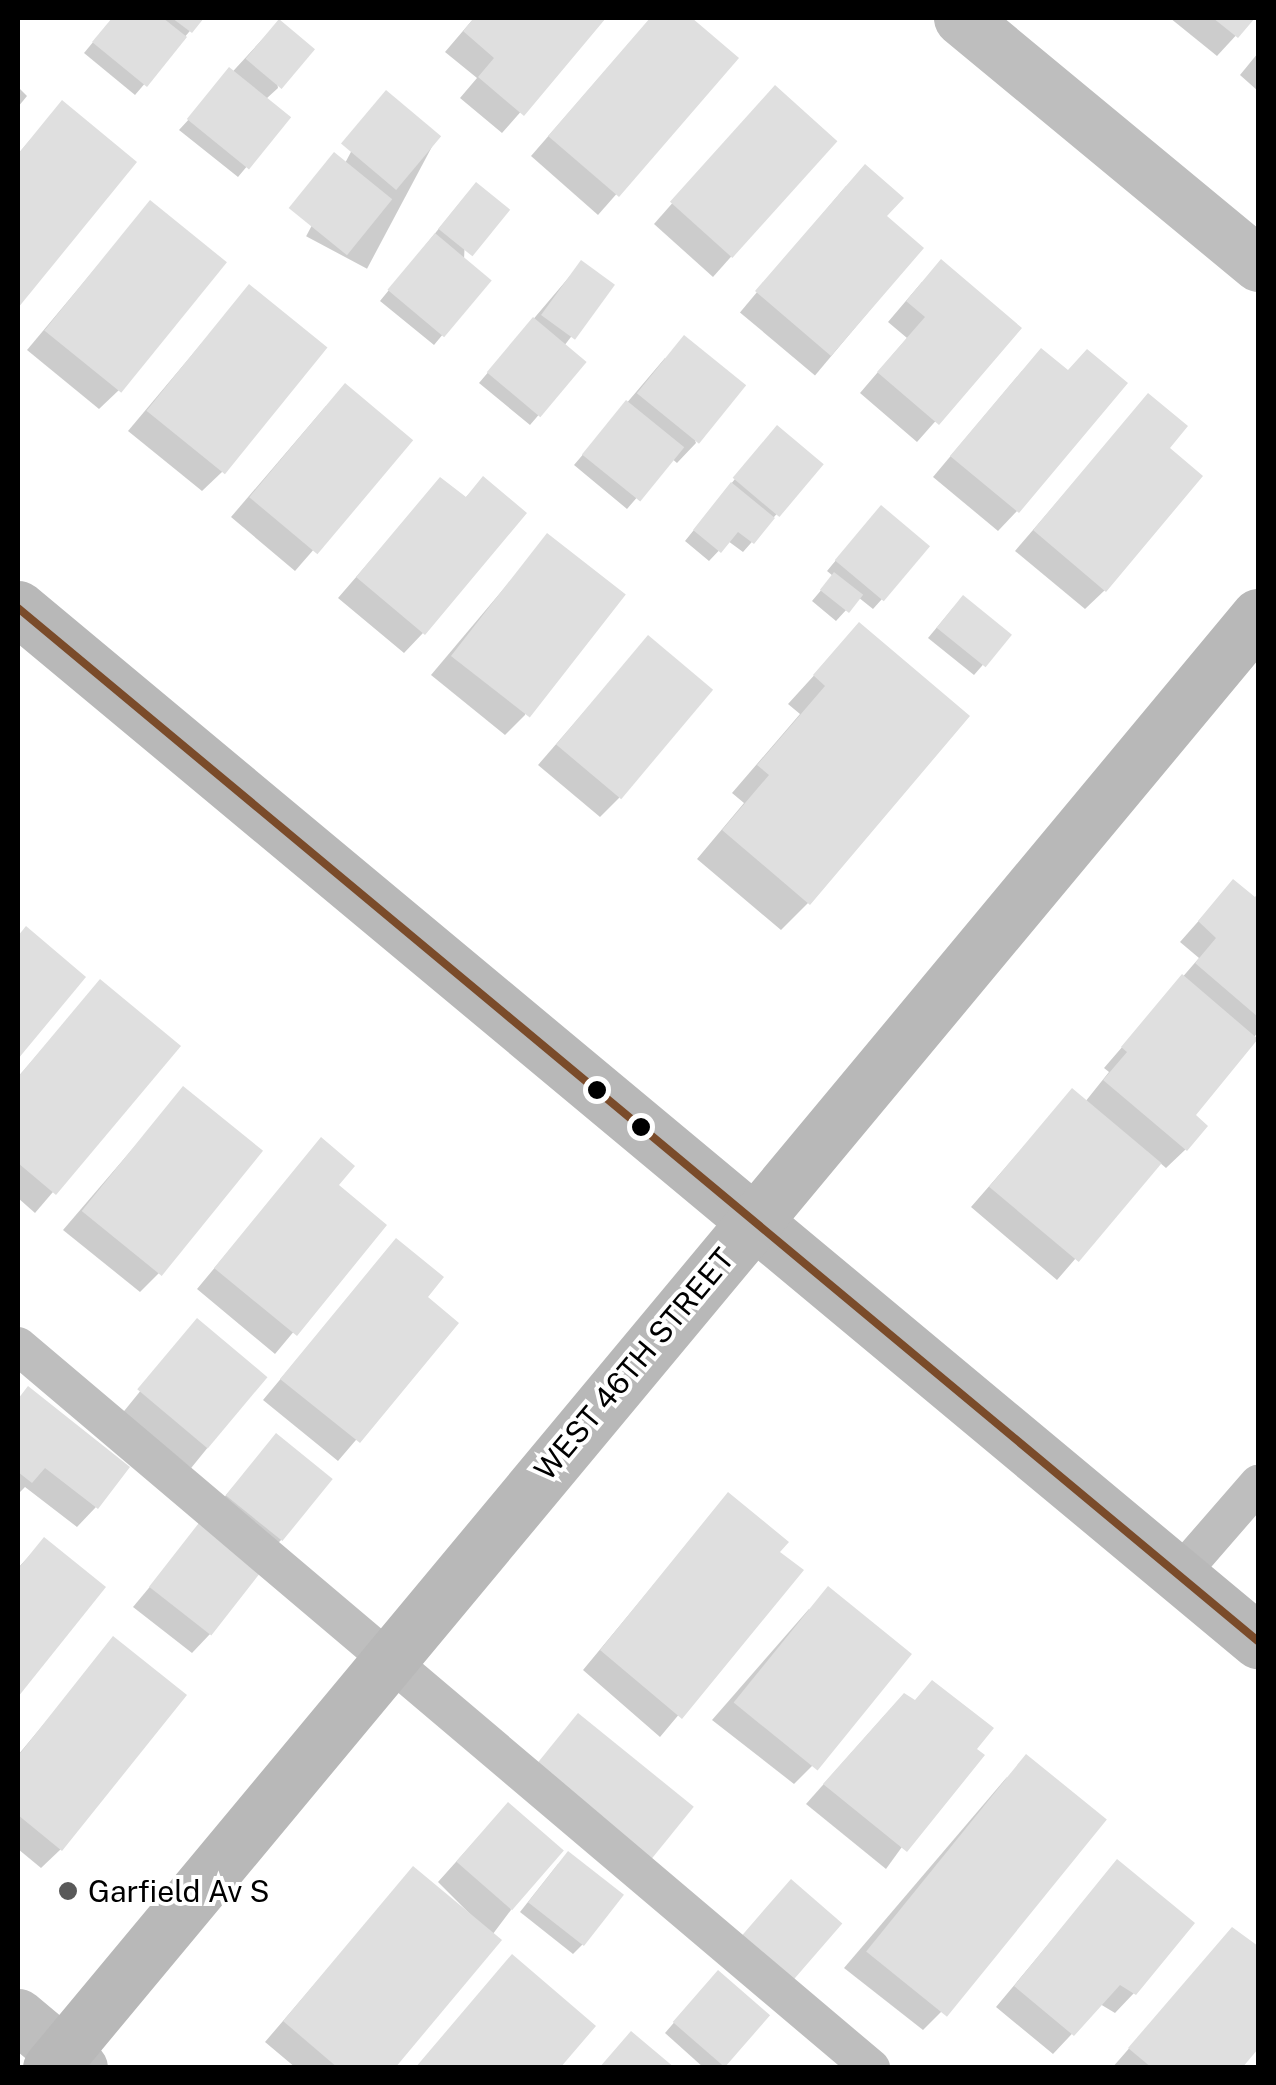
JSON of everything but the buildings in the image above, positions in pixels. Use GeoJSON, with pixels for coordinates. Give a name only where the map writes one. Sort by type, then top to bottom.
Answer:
{"type":"FeatureCollection","features":[{"type":"Feature","properties":{"kind":"main road"},"geometry":{"type":"LineString","coordinates":[[18,608],[1258,1642]]}},
{"type":"Feature","properties":{"kind":"main road","name":"WEST 46TH STREET"},"geometry":{"type":"LineString","coordinates":[[64,2063],[390,1655],[1258,616]]}},
{"type":"Feature","properties":{"kind":"street"},"geometry":{"type":"LineString","coordinates":[[961,18],[1258,264]]}},
{"type":"Feature","properties":{"kind":"street"},"geometry":{"type":"LineString","coordinates":[[18,2016],[64,2063]]}},
{"type":"Feature","properties":{"kind":"lane"},"geometry":{"type":"LineString","coordinates":[[18,1346],[390,1655],[871,2068]]}},
{"type":"Feature","properties":{"kind":"lane"},"geometry":{"type":"LineString","coordinates":[[1179,1575],[1258,1484]]}},
{"type":"Feature","properties":{"kind":"transit line"},"geometry":{"type":"LineString","coordinates":[[18,608],[1258,1641]]}},
{"type":"Feature","properties":{"kind":"place","name":"Garfield Av S"},"geometry":{"type":"Point","coordinates":[68,1891]}}]}
